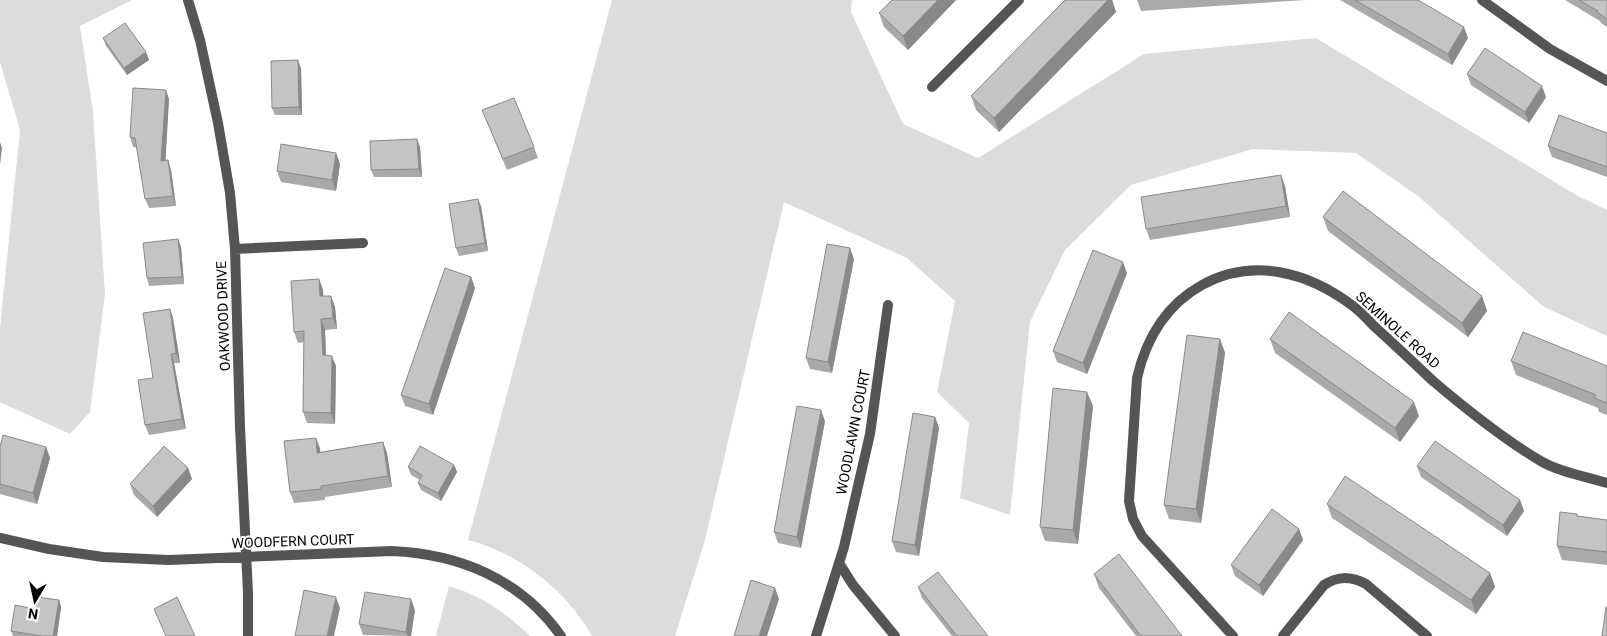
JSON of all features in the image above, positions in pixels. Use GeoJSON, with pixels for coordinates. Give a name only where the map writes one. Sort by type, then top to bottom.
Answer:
{"type":"FeatureCollection","features":[{"type":"Feature","properties":{"kind":"street","name":"OAKWOOD DRIVE"},"geometry":{"type":"LineString","coordinates":[[188,0],[200,40],[218,123],[230,193],[235,249],[240,427],[247,557],[248,636]]}},
{"type":"Feature","properties":{"kind":"street"},"geometry":{"type":"LineString","coordinates":[[932,88],[1019,0]]}},
{"type":"Feature","properties":{"kind":"street"},"geometry":{"type":"LineString","coordinates":[[1482,0],[1550,50],[1607,81]]}},
{"type":"Feature","properties":{"kind":"street"},"geometry":{"type":"LineString","coordinates":[[235,249],[363,243]]}},
{"type":"Feature","properties":{"kind":"street","name":"SEMINOLE ROAD"},"geometry":{"type":"LineString","coordinates":[[1233,636],[1142,536],[1133,519],[1129,501],[1137,378],[1142,360],[1150,339],[1162,319],[1193,290],[1210,281],[1231,273],[1254,269],[1304,279],[1330,291],[1354,307],[1441,387],[1486,423],[1540,462],[1607,483]]}},
{"type":"Feature","properties":{"kind":"street","name":"WOODLAWN COURT"},"geometry":{"type":"LineString","coordinates":[[816,636],[839,563],[870,434],[888,305]]}},
{"type":"Feature","properties":{"kind":"street","name":"WOODFERN COURT"},"geometry":{"type":"LineString","coordinates":[[0,538],[49,549],[103,557],[169,560],[392,551],[416,552],[446,557],[474,567],[501,581],[531,602],[561,636]]}},
{"type":"Feature","properties":{"kind":"street"},"geometry":{"type":"LineString","coordinates":[[839,563],[853,585],[895,636]]}},
{"type":"Feature","properties":{"kind":"street"},"geometry":{"type":"LineString","coordinates":[[1283,636],[1324,585],[1332,580],[1343,577],[1355,579],[1366,584],[1427,636]]}},
{"type":"Feature","properties":{"kind":"shaded area"},"geometry":{"type":"Polygon","coordinates":[[[0,0],[132,0],[80,26],[93,112],[105,294],[90,412],[70,434],[0,402],[0,328],[20,130],[0,62],[0,0]]]}},
{"type":"Feature","properties":{"kind":"shaded area"},"geometry":{"type":"Polygon","coordinates":[[[612,0],[852,0],[851,12],[903,124],[978,158],[1144,54],[1316,38],[1576,195],[1607,210],[1607,336],[1544,307],[1418,196],[1356,153],[1253,149],[1131,185],[1065,250],[1030,322],[1010,515],[960,498],[969,423],[937,392],[955,301],[907,258],[784,202],[705,540],[675,636],[592,636],[569,603],[539,576],[505,554],[468,540],[612,0]]]}},
{"type":"Feature","properties":{"kind":"shaded area"},"geometry":{"type":"Polygon","coordinates":[[[449,586],[493,606],[530,636],[436,636],[449,586]]]}},
{"type":"Feature","properties":{"kind":"building"},"geometry":{"type":"Polygon","coordinates":[[[892,0],[938,0],[903,36],[879,13],[892,0]]]}},
{"type":"Feature","properties":{"kind":"building"},"geometry":{"type":"Polygon","coordinates":[[[1065,0],[1108,0],[994,118],[971,96],[1065,0]]]}},
{"type":"Feature","properties":{"kind":"building"},"geometry":{"type":"Polygon","coordinates":[[[1355,0],[1418,0],[1464,27],[1448,54],[1355,0]]]}},
{"type":"Feature","properties":{"kind":"building"},"geometry":{"type":"Polygon","coordinates":[[[1579,0],[1607,0],[1607,19],[1598,11],[1579,0]]]}},
{"type":"Feature","properties":{"kind":"building"},"geometry":{"type":"Polygon","coordinates":[[[125,23],[146,52],[124,68],[103,38],[125,23]]]}},
{"type":"Feature","properties":{"kind":"building"},"geometry":{"type":"Polygon","coordinates":[[[1485,48],[1542,86],[1525,112],[1467,74],[1485,48]]]}},
{"type":"Feature","properties":{"kind":"building"},"geometry":{"type":"Polygon","coordinates":[[[298,60],[299,107],[272,108],[271,61],[298,60]]]}},
{"type":"Feature","properties":{"kind":"building"},"geometry":{"type":"Polygon","coordinates":[[[133,88],[166,90],[161,161],[168,160],[173,196],[145,199],[135,138],[130,137],[133,88]]]}},
{"type":"Feature","properties":{"kind":"building"},"geometry":{"type":"Polygon","coordinates":[[[514,98],[534,147],[503,159],[482,110],[514,98]]]}},
{"type":"Feature","properties":{"kind":"building"},"geometry":{"type":"Polygon","coordinates":[[[1559,115],[1607,133],[1607,167],[1548,146],[1559,115]]]}},
{"type":"Feature","properties":{"kind":"building"},"geometry":{"type":"Polygon","coordinates":[[[417,139],[419,169],[371,170],[370,141],[417,139]]]}},
{"type":"Feature","properties":{"kind":"building"},"geometry":{"type":"Polygon","coordinates":[[[281,144],[336,153],[332,180],[277,171],[281,144]]]}},
{"type":"Feature","properties":{"kind":"building"},"geometry":{"type":"Polygon","coordinates":[[[1281,175],[1286,206],[1146,229],[1141,197],[1281,175]]]}},
{"type":"Feature","properties":{"kind":"building"},"geometry":{"type":"Polygon","coordinates":[[[1343,191],[1482,296],[1462,323],[1323,217],[1343,191]]]}},
{"type":"Feature","properties":{"kind":"building"},"geometry":{"type":"Polygon","coordinates":[[[478,199],[485,243],[456,248],[449,204],[478,199]]]}},
{"type":"Feature","properties":{"kind":"building"},"geometry":{"type":"Polygon","coordinates":[[[178,239],[182,277],[147,278],[143,243],[178,239]]]}},
{"type":"Feature","properties":{"kind":"building"},"geometry":{"type":"Polygon","coordinates":[[[827,244],[850,248],[828,362],[806,358],[827,244]]]}},
{"type":"Feature","properties":{"kind":"building"},"geometry":{"type":"Polygon","coordinates":[[[1093,250],[1123,262],[1083,363],[1053,351],[1093,250]]]}},
{"type":"Feature","properties":{"kind":"building"},"geometry":{"type":"Polygon","coordinates":[[[445,268],[471,277],[429,404],[401,395],[445,268]]]}},
{"type":"Feature","properties":{"kind":"building"},"geometry":{"type":"Polygon","coordinates":[[[319,279],[320,296],[331,296],[333,318],[321,319],[323,355],[332,356],[331,413],[303,412],[304,331],[294,332],[291,281],[319,279]]]}},
{"type":"Feature","properties":{"kind":"building"},"geometry":{"type":"Polygon","coordinates":[[[170,309],[176,353],[171,354],[182,419],[145,425],[138,380],[153,378],[143,313],[170,309]]]}},
{"type":"Feature","properties":{"kind":"building"},"geometry":{"type":"Polygon","coordinates":[[[1289,312],[1414,402],[1395,428],[1270,339],[1289,312]]]}},
{"type":"Feature","properties":{"kind":"building"},"geometry":{"type":"Polygon","coordinates":[[[1523,332],[1607,366],[1607,403],[1594,398],[1596,395],[1511,361],[1523,332]]]}},
{"type":"Feature","properties":{"kind":"building"},"geometry":{"type":"Polygon","coordinates":[[[1187,335],[1220,339],[1196,509],[1164,505],[1187,335]]]}},
{"type":"Feature","properties":{"kind":"building"},"geometry":{"type":"Polygon","coordinates":[[[1053,388],[1087,392],[1073,530],[1040,527],[1053,388]]]}},
{"type":"Feature","properties":{"kind":"building"},"geometry":{"type":"Polygon","coordinates":[[[797,406],[821,410],[797,537],[774,532],[797,406]]]}},
{"type":"Feature","properties":{"kind":"building"},"geometry":{"type":"Polygon","coordinates":[[[913,413],[935,417],[915,545],[892,541],[913,413]]]}},
{"type":"Feature","properties":{"kind":"building"},"geometry":{"type":"Polygon","coordinates":[[[3,435],[46,447],[33,493],[0,484],[0,447],[3,435]]]}},
{"type":"Feature","properties":{"kind":"building"},"geometry":{"type":"Polygon","coordinates":[[[316,438],[317,453],[383,442],[388,476],[321,486],[321,489],[290,492],[284,441],[316,438]]]}},
{"type":"Feature","properties":{"kind":"building"},"geometry":{"type":"Polygon","coordinates":[[[1435,441],[1520,500],[1503,525],[1417,466],[1435,441]]]}},
{"type":"Feature","properties":{"kind":"building"},"geometry":{"type":"Polygon","coordinates":[[[164,446],[188,468],[153,506],[130,484],[164,446]]]}},
{"type":"Feature","properties":{"kind":"building"},"geometry":{"type":"Polygon","coordinates":[[[420,446],[454,465],[438,493],[418,483],[422,475],[408,467],[420,446]]]}},
{"type":"Feature","properties":{"kind":"building"},"geometry":{"type":"Polygon","coordinates":[[[1345,476],[1490,573],[1471,600],[1327,504],[1345,476]]]}},
{"type":"Feature","properties":{"kind":"building"},"geometry":{"type":"Polygon","coordinates":[[[1272,509],[1299,529],[1259,585],[1231,565],[1272,509]]]}},
{"type":"Feature","properties":{"kind":"building"},"geometry":{"type":"Polygon","coordinates":[[[1560,512],[1607,520],[1607,552],[1557,546],[1560,512]]]}},
{"type":"Feature","properties":{"kind":"building"},"geometry":{"type":"Polygon","coordinates":[[[1119,554],[1182,636],[1141,636],[1094,574],[1119,554]]]}},
{"type":"Feature","properties":{"kind":"building"},"geometry":{"type":"Polygon","coordinates":[[[938,572],[988,636],[957,636],[918,587],[938,572]]]}},
{"type":"Feature","properties":{"kind":"building"},"geometry":{"type":"Polygon","coordinates":[[[751,580],[775,588],[759,636],[734,636],[751,580]]]}},
{"type":"Feature","properties":{"kind":"building"},"geometry":{"type":"Polygon","coordinates":[[[304,590],[336,597],[327,636],[295,636],[304,590]]]}},
{"type":"Feature","properties":{"kind":"building"},"geometry":{"type":"Polygon","coordinates":[[[365,592],[411,599],[406,632],[359,624],[365,592]]]}},
{"type":"Feature","properties":{"kind":"building"},"geometry":{"type":"Polygon","coordinates":[[[37,597],[59,600],[53,636],[11,631],[15,605],[35,609],[37,597]]]}},
{"type":"Feature","properties":{"kind":"building"},"geometry":{"type":"Polygon","coordinates":[[[177,597],[195,636],[166,636],[154,609],[177,597]]]}},
{"type":"Feature","properties":{"kind":"building"},"geometry":{"type":"Polygon","coordinates":[[[1606,607],[1607,636],[1602,636],[1606,607]]]}}]}
